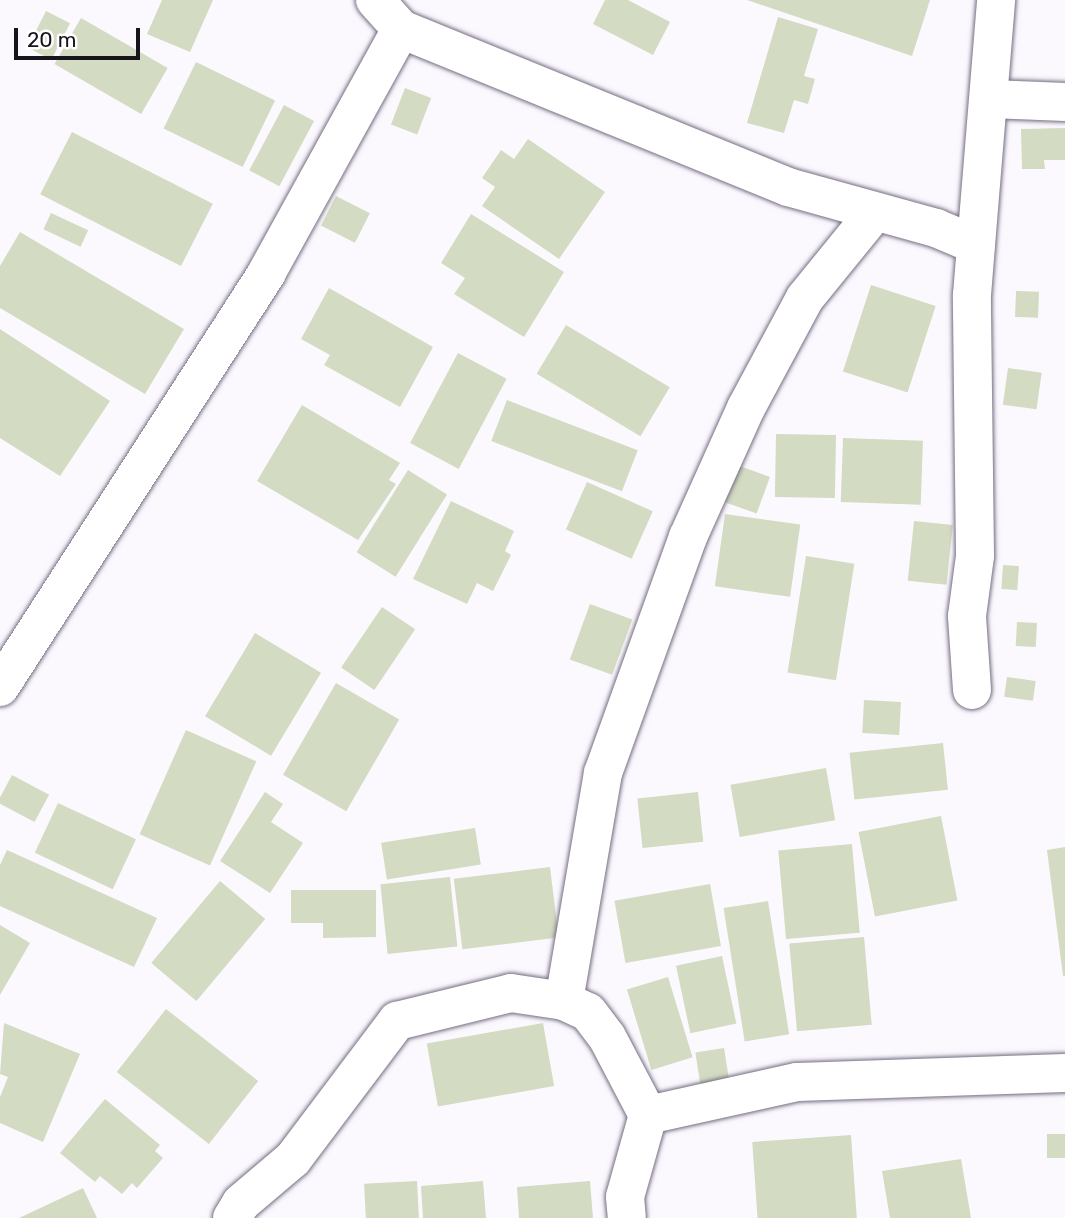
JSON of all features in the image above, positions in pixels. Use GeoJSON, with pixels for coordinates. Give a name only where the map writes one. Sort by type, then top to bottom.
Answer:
{"type":"FeatureCollection","features":[{"type":"Feature","properties":{"kind":"street"},"geometry":{"type":"LineString","coordinates":[[375,0],[401,29],[788,187],[936,228],[976,245]]}},
{"type":"Feature","properties":{"kind":"street"},"geometry":{"type":"LineString","coordinates":[[972,690],[967,616],[975,556],[972,295],[991,99],[996,0]]}},
{"type":"Feature","properties":{"kind":"street"},"geometry":{"type":"LineString","coordinates":[[0,687],[267,272],[401,29]]}},
{"type":"Feature","properties":{"kind":"street"},"geometry":{"type":"LineString","coordinates":[[991,99],[1065,102]]}},
{"type":"Feature","properties":{"kind":"street"},"geometry":{"type":"LineString","coordinates":[[564,1001],[603,773],[688,537],[746,408],[804,298],[874,213]]}},
{"type":"Feature","properties":{"kind":"street"},"geometry":{"type":"LineString","coordinates":[[232,1218],[241,1203],[293,1159],[397,1021],[511,993],[564,1001],[588,1012],[607,1037],[648,1115],[625,1197],[627,1218]]}},
{"type":"Feature","properties":{"kind":"street"},"geometry":{"type":"LineString","coordinates":[[648,1115],[797,1082],[1065,1073]]}},
{"type":"Feature","properties":{"kind":"building"},"geometry":{"type":"Polygon","coordinates":[[[162,0],[213,0],[190,52],[147,34],[162,0]]]}},
{"type":"Feature","properties":{"kind":"building"},"geometry":{"type":"Polygon","coordinates":[[[605,0],[628,0],[670,22],[653,55],[593,24],[605,0]]]}},
{"type":"Feature","properties":{"kind":"building"},"geometry":{"type":"Polygon","coordinates":[[[747,0],[930,0],[912,56],[747,0]]]}},
{"type":"Feature","properties":{"kind":"building"},"geometry":{"type":"Polygon","coordinates":[[[46,11],[70,23],[51,60],[27,48],[46,11]]]}},
{"type":"Feature","properties":{"kind":"building"},"geometry":{"type":"Polygon","coordinates":[[[778,17],[818,29],[804,76],[815,79],[808,104],[794,100],[784,133],[747,123],[778,17]]]}},
{"type":"Feature","properties":{"kind":"building"},"geometry":{"type":"Polygon","coordinates":[[[81,18],[168,68],[141,114],[55,64],[81,18]]]}},
{"type":"Feature","properties":{"kind":"building"},"geometry":{"type":"Polygon","coordinates":[[[196,62],[275,101],[243,167],[164,129],[196,62]]]}},
{"type":"Feature","properties":{"kind":"building"},"geometry":{"type":"Polygon","coordinates":[[[405,88],[431,98],[417,134],[391,124],[405,88]]]}},
{"type":"Feature","properties":{"kind":"building"},"geometry":{"type":"Polygon","coordinates":[[[284,105],[314,121],[279,186],[249,170],[284,105]]]}},
{"type":"Feature","properties":{"kind":"building"},"geometry":{"type":"Polygon","coordinates":[[[1065,128],[1065,160],[1044,160],[1045,169],[1022,169],[1021,129],[1065,128]]]}},
{"type":"Feature","properties":{"kind":"building"},"geometry":{"type":"Polygon","coordinates":[[[72,132],[213,204],[181,266],[40,194],[72,132]]]}},
{"type":"Feature","properties":{"kind":"building"},"geometry":{"type":"Polygon","coordinates":[[[528,139],[605,192],[559,259],[482,206],[495,187],[482,178],[501,150],[514,159],[528,139]]]}},
{"type":"Feature","properties":{"kind":"building"},"geometry":{"type":"Polygon","coordinates":[[[336,196],[370,213],[355,243],[321,225],[336,196]]]}},
{"type":"Feature","properties":{"kind":"building"},"geometry":{"type":"Polygon","coordinates":[[[51,213],[88,230],[81,247],[43,229],[51,213]]]}},
{"type":"Feature","properties":{"kind":"building"},"geometry":{"type":"Polygon","coordinates":[[[471,214],[564,272],[524,337],[454,294],[465,278],[441,263],[471,214]]]}},
{"type":"Feature","properties":{"kind":"building"},"geometry":{"type":"Polygon","coordinates":[[[20,232],[184,329],[145,394],[0,308],[0,266],[20,232]]]}},
{"type":"Feature","properties":{"kind":"building"},"geometry":{"type":"Polygon","coordinates":[[[871,285],[936,306],[908,393],[843,372],[871,285]]]}},
{"type":"Feature","properties":{"kind":"building"},"geometry":{"type":"Polygon","coordinates":[[[329,288],[433,347],[400,407],[324,365],[330,355],[301,339],[329,288]]]}},
{"type":"Feature","properties":{"kind":"building"},"geometry":{"type":"Polygon","coordinates":[[[1016,291],[1039,292],[1038,318],[1015,317],[1016,291]]]}},
{"type":"Feature","properties":{"kind":"building"},"geometry":{"type":"Polygon","coordinates":[[[566,325],[670,387],[640,436],[537,374],[566,325]]]}},
{"type":"Feature","properties":{"kind":"building"},"geometry":{"type":"Polygon","coordinates":[[[0,329],[110,401],[60,476],[0,438],[0,329]]]}},
{"type":"Feature","properties":{"kind":"building"},"geometry":{"type":"Polygon","coordinates":[[[458,353],[507,379],[459,469],[410,443],[458,353]]]}},
{"type":"Feature","properties":{"kind":"building"},"geometry":{"type":"Polygon","coordinates":[[[1008,368],[1042,373],[1037,409],[1003,405],[1008,368]]]}},
{"type":"Feature","properties":{"kind":"building"},"geometry":{"type":"Polygon","coordinates":[[[507,400],[638,450],[622,491],[491,441],[507,400]]]}},
{"type":"Feature","properties":{"kind":"building"},"geometry":{"type":"Polygon","coordinates":[[[302,405],[400,463],[389,480],[396,484],[358,540],[257,481],[302,405]]]}},
{"type":"Feature","properties":{"kind":"building"},"geometry":{"type":"Polygon","coordinates":[[[776,434],[836,435],[835,498],[775,497],[776,434]]]}},
{"type":"Feature","properties":{"kind":"building"},"geometry":{"type":"Polygon","coordinates":[[[843,438],[923,441],[921,505],[841,502],[843,438]]]}},
{"type":"Feature","properties":{"kind":"building"},"geometry":{"type":"Polygon","coordinates":[[[737,465],[770,477],[757,514],[724,502],[737,465]]]}},
{"type":"Feature","properties":{"kind":"building"},"geometry":{"type":"Polygon","coordinates":[[[408,470],[447,494],[396,577],[357,552],[408,470]]]}},
{"type":"Feature","properties":{"kind":"building"},"geometry":{"type":"Polygon","coordinates":[[[587,482],[653,511],[632,559],[566,530],[587,482]]]}},
{"type":"Feature","properties":{"kind":"building"},"geometry":{"type":"Polygon","coordinates":[[[451,501],[514,531],[505,551],[511,555],[493,591],[477,583],[467,604],[413,579],[451,501]]]}},
{"type":"Feature","properties":{"kind":"building"},"geometry":{"type":"Polygon","coordinates":[[[725,514],[800,525],[790,597],[715,586],[725,514]]]}},
{"type":"Feature","properties":{"kind":"building"},"geometry":{"type":"Polygon","coordinates":[[[914,521],[953,525],[947,585],[908,581],[914,521]]]}},
{"type":"Feature","properties":{"kind":"building"},"geometry":{"type":"Polygon","coordinates":[[[806,556],[854,564],[836,680],[788,673],[806,556]]]}},
{"type":"Feature","properties":{"kind":"building"},"geometry":{"type":"Polygon","coordinates":[[[1003,565],[1019,566],[1017,590],[1001,589],[1003,565]]]}},
{"type":"Feature","properties":{"kind":"building"},"geometry":{"type":"Polygon","coordinates":[[[590,604],[632,619],[612,675],[570,659],[590,604]]]}},
{"type":"Feature","properties":{"kind":"building"},"geometry":{"type":"Polygon","coordinates":[[[382,607],[415,629],[374,690],[341,668],[382,607]]]}},
{"type":"Feature","properties":{"kind":"building"},"geometry":{"type":"Polygon","coordinates":[[[1017,622],[1037,623],[1036,647],[1016,646],[1017,622]]]}},
{"type":"Feature","properties":{"kind":"building"},"geometry":{"type":"Polygon","coordinates":[[[255,633],[321,673],[271,756],[205,716],[255,633]]]}},
{"type":"Feature","properties":{"kind":"building"},"geometry":{"type":"Polygon","coordinates":[[[1007,677],[1036,681],[1033,701],[1004,697],[1007,677]]]}},
{"type":"Feature","properties":{"kind":"building"},"geometry":{"type":"Polygon","coordinates":[[[336,683],[399,720],[346,811],[283,775],[336,683]]]}},
{"type":"Feature","properties":{"kind":"building"},"geometry":{"type":"Polygon","coordinates":[[[864,700],[901,702],[899,735],[862,733],[864,700]]]}},
{"type":"Feature","properties":{"kind":"building"},"geometry":{"type":"Polygon","coordinates":[[[186,730],[256,761],[210,865],[140,834],[186,730]]]}},
{"type":"Feature","properties":{"kind":"building"},"geometry":{"type":"Polygon","coordinates":[[[943,743],[948,790],[854,800],[850,753],[943,743]]]}},
{"type":"Feature","properties":{"kind":"building"},"geometry":{"type":"Polygon","coordinates":[[[826,768],[835,820],[740,837],[730,785],[826,768]]]}},
{"type":"Feature","properties":{"kind":"building"},"geometry":{"type":"Polygon","coordinates":[[[12,775],[49,795],[35,822],[0,804],[0,798],[12,775]]]}},
{"type":"Feature","properties":{"kind":"building"},"geometry":{"type":"Polygon","coordinates":[[[265,792],[283,804],[271,822],[303,843],[270,893],[220,861],[265,792]]]}},
{"type":"Feature","properties":{"kind":"building"},"geometry":{"type":"Polygon","coordinates":[[[698,792],[703,842],[643,848],[637,798],[698,792]]]}},
{"type":"Feature","properties":{"kind":"building"},"geometry":{"type":"Polygon","coordinates":[[[58,803],[136,839],[113,889],[35,853],[58,803]]]}},
{"type":"Feature","properties":{"kind":"building"},"geometry":{"type":"Polygon","coordinates":[[[941,816],[957,900],[875,916],[859,832],[941,816]]]}},
{"type":"Feature","properties":{"kind":"building"},"geometry":{"type":"Polygon","coordinates":[[[475,828],[481,865],[387,879],[381,843],[475,828]]]}},
{"type":"Feature","properties":{"kind":"building"},"geometry":{"type":"Polygon","coordinates":[[[852,844],[860,933],[786,939],[778,850],[852,844]]]}},
{"type":"Feature","properties":{"kind":"building"},"geometry":{"type":"Polygon","coordinates":[[[1065,847],[1065,976],[1063,976],[1047,850],[1065,847]]]}},
{"type":"Feature","properties":{"kind":"building"},"geometry":{"type":"Polygon","coordinates":[[[7,850],[157,918],[134,967],[0,906],[0,865],[7,850]]]}},
{"type":"Feature","properties":{"kind":"building"},"geometry":{"type":"Polygon","coordinates":[[[550,867],[559,937],[462,949],[454,879],[550,867]]]}},
{"type":"Feature","properties":{"kind":"building"},"geometry":{"type":"Polygon","coordinates":[[[450,877],[457,947],[388,954],[380,884],[450,877]]]}},
{"type":"Feature","properties":{"kind":"building"},"geometry":{"type":"Polygon","coordinates":[[[220,881],[265,919],[196,1001],[151,963],[220,881]]]}},
{"type":"Feature","properties":{"kind":"building"},"geometry":{"type":"Polygon","coordinates":[[[710,884],[721,946],[625,963],[614,901],[710,884]]]}},
{"type":"Feature","properties":{"kind":"building"},"geometry":{"type":"Polygon","coordinates":[[[291,890],[376,890],[376,937],[323,938],[323,923],[291,923],[291,890]]]}},
{"type":"Feature","properties":{"kind":"building"},"geometry":{"type":"Polygon","coordinates":[[[768,901],[789,1034],[745,1041],[724,908],[768,901]]]}},
{"type":"Feature","properties":{"kind":"building"},"geometry":{"type":"Polygon","coordinates":[[[0,925],[30,943],[0,995],[0,925]]]}},
{"type":"Feature","properties":{"kind":"building"},"geometry":{"type":"Polygon","coordinates":[[[864,937],[872,1025],[797,1031],[789,944],[864,937]]]}},
{"type":"Feature","properties":{"kind":"building"},"geometry":{"type":"Polygon","coordinates":[[[722,956],[736,1023],[690,1033],[676,966],[722,956]]]}},
{"type":"Feature","properties":{"kind":"building"},"geometry":{"type":"Polygon","coordinates":[[[668,977],[693,1057],[651,1070],[627,990],[668,977]]]}},
{"type":"Feature","properties":{"kind":"building"},"geometry":{"type":"Polygon","coordinates":[[[166,1009],[258,1081],[209,1144],[117,1072],[166,1009]]]}},
{"type":"Feature","properties":{"kind":"building"},"geometry":{"type":"Polygon","coordinates":[[[4,1023],[80,1054],[43,1142],[0,1123],[0,1097],[8,1077],[0,1074],[4,1023]]]}},
{"type":"Feature","properties":{"kind":"building"},"geometry":{"type":"Polygon","coordinates":[[[543,1023],[554,1086],[438,1107],[427,1043],[543,1023]]]}},
{"type":"Feature","properties":{"kind":"building"},"geometry":{"type":"Polygon","coordinates":[[[724,1048],[729,1081],[701,1085],[695,1053],[724,1048]]]}},
{"type":"Feature","properties":{"kind":"building"},"geometry":{"type":"Polygon","coordinates":[[[105,1099],[160,1145],[155,1151],[163,1158],[137,1188],[132,1183],[122,1194],[100,1176],[95,1182],[60,1153],[105,1099]]]}},
{"type":"Feature","properties":{"kind":"building"},"geometry":{"type":"Polygon","coordinates":[[[1047,1134],[1065,1134],[1065,1158],[1047,1158],[1047,1134]]]}},
{"type":"Feature","properties":{"kind":"building"},"geometry":{"type":"Polygon","coordinates":[[[851,1135],[857,1218],[758,1218],[752,1142],[851,1135]]]}},
{"type":"Feature","properties":{"kind":"building"},"geometry":{"type":"Polygon","coordinates":[[[961,1159],[971,1218],[890,1218],[882,1171],[961,1159]]]}},
{"type":"Feature","properties":{"kind":"building"},"geometry":{"type":"Polygon","coordinates":[[[417,1181],[419,1218],[366,1218],[364,1184],[417,1181]]]}},
{"type":"Feature","properties":{"kind":"building"},"geometry":{"type":"Polygon","coordinates":[[[483,1181],[486,1218],[423,1218],[421,1186],[483,1181]]]}},
{"type":"Feature","properties":{"kind":"building"},"geometry":{"type":"Polygon","coordinates":[[[590,1181],[593,1218],[519,1218],[517,1187],[590,1181]]]}},
{"type":"Feature","properties":{"kind":"building"},"geometry":{"type":"Polygon","coordinates":[[[83,1188],[97,1218],[19,1218],[83,1188]]]}}]}
